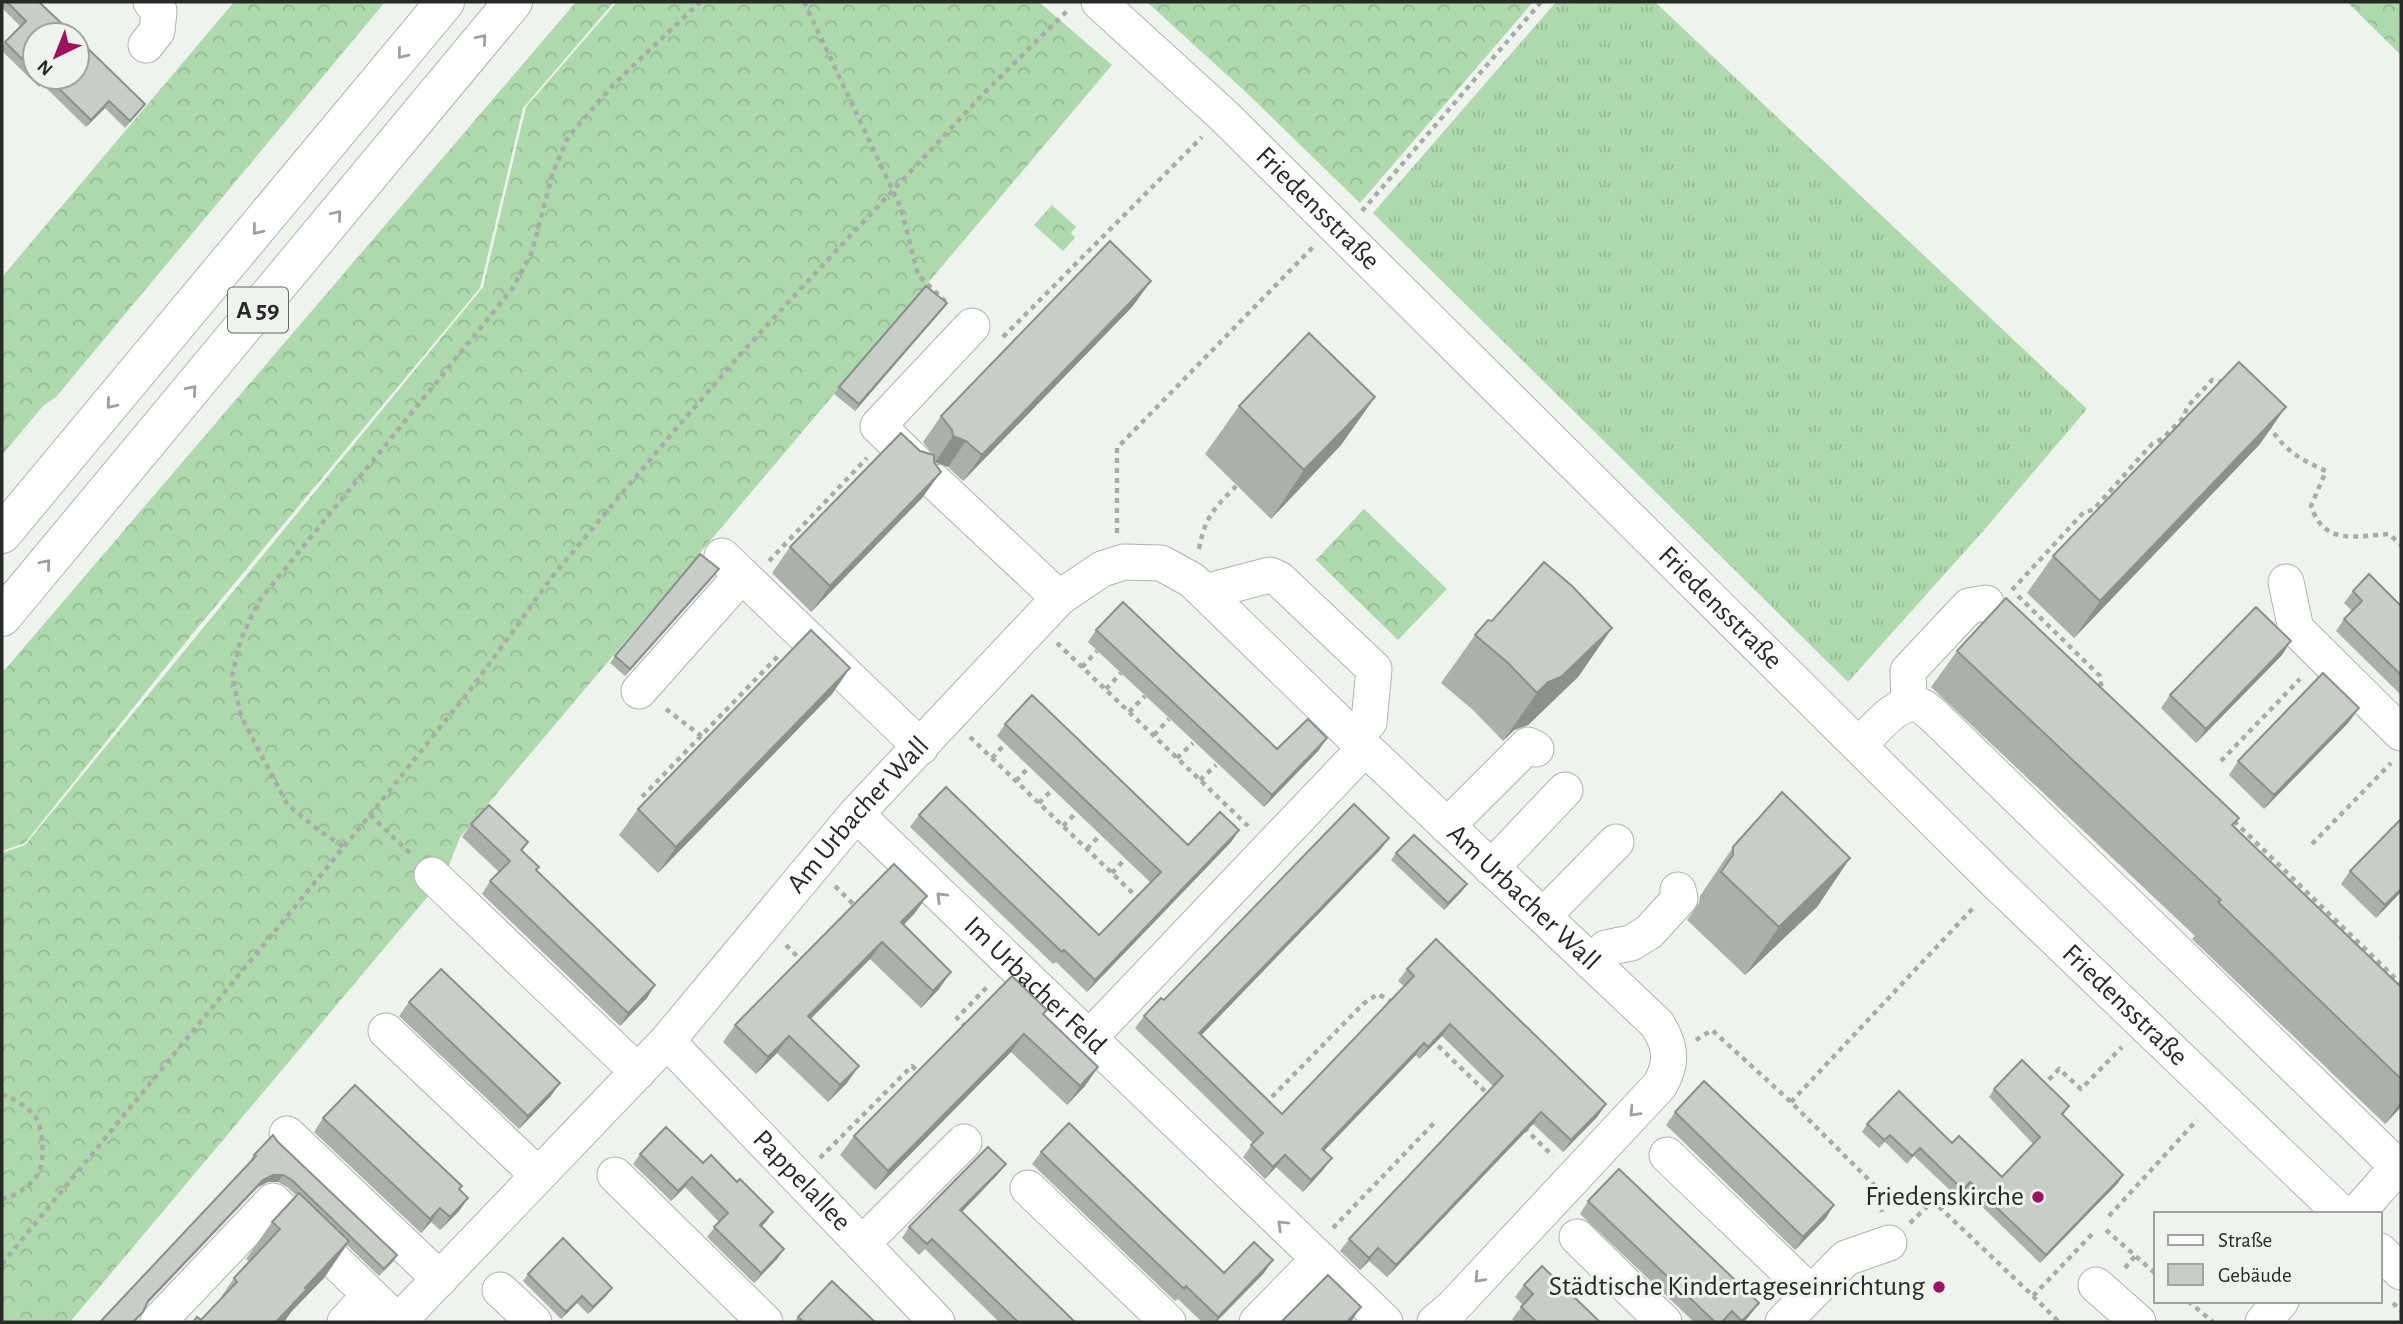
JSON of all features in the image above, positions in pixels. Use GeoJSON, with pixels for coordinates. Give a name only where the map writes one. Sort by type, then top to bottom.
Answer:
{"type":"FeatureCollection","features":[{"type":"Feature","properties":{"kind":"highway","name":"A 59"},"geometry":{"type":"LineString","coordinates":[[2,534],[445,2]]}},
{"type":"Feature","properties":{"kind":"highway","name":"A 59"},"geometry":{"type":"LineString","coordinates":[[2,617],[513,2]]}},
{"type":"Feature","properties":{"kind":"street"},"geometry":{"type":"LineString","coordinates":[[146,45],[157,31],[159,11],[151,2]]}},
{"type":"Feature","properties":{"kind":"street","name":"Friedensstraße"},"geometry":{"type":"LineString","coordinates":[[1100,2],[1223,115],[1998,884],[2340,1212]]}},
{"type":"Feature","properties":{"kind":"street"},"geometry":{"type":"LineString","coordinates":[[983,336],[878,426],[925,472],[1048,610]]}},
{"type":"Feature","properties":{"kind":"street","name":"Am Urbacher Wall"},"geometry":{"type":"LineString","coordinates":[[398,1322],[667,1041],[856,814],[1048,610],[1102,569],[1124,562],[1161,563],[1199,586],[1360,743],[1657,1024],[1665,1037],[1669,1056]]}},
{"type":"Feature","properties":{"kind":"street"},"geometry":{"type":"LineString","coordinates":[[639,691],[738,571],[921,747]]}},
{"type":"Feature","properties":{"kind":"street"},"geometry":{"type":"LineString","coordinates":[[1088,1038],[1270,848],[1360,743],[1369,722],[1374,669],[1279,579],[1270,575],[1199,586]]}},
{"type":"Feature","properties":{"kind":"street"},"geometry":{"type":"LineString","coordinates":[[2286,582],[2296,629],[2323,655],[2397,747]]}},
{"type":"Feature","properties":{"kind":"street"},"geometry":{"type":"LineString","coordinates":[[1909,704],[1908,671],[1969,606],[1986,603]]}},
{"type":"Feature","properties":{"kind":"street"},"geometry":{"type":"LineString","coordinates":[[1859,746],[1898,707],[1920,705],[1934,716],[2400,1165],[2358,1212]]}},
{"type":"Feature","properties":{"kind":"street"},"geometry":{"type":"LineString","coordinates":[[1447,826],[1528,745],[1536,749]]}},
{"type":"Feature","properties":{"kind":"street"},"geometry":{"type":"LineString","coordinates":[[1492,868],[1565,790]]}},
{"type":"Feature","properties":{"kind":"street","name":"Im Urbacher Feld"},"geometry":{"type":"LineString","coordinates":[[856,814],[1385,1322]]}},
{"type":"Feature","properties":{"kind":"street"},"geometry":{"type":"LineString","coordinates":[[1542,916],[1616,842]]}},
{"type":"Feature","properties":{"kind":"street"},"geometry":{"type":"LineString","coordinates":[[432,875],[638,1072]]}},
{"type":"Feature","properties":{"kind":"street"},"geometry":{"type":"LineString","coordinates":[[1591,962],[1606,947],[1631,943],[1649,932],[1680,898],[1678,890]]}},
{"type":"Feature","properties":{"kind":"street"},"geometry":{"type":"LineString","coordinates":[[386,1031],[538,1175]]}},
{"type":"Feature","properties":{"kind":"street","name":"Pappelallee"},"geometry":{"type":"LineString","coordinates":[[667,1041],[937,1322]]}},
{"type":"Feature","properties":{"kind":"street"},"geometry":{"type":"LineString","coordinates":[[1436,1322],[1660,1085],[1669,1070],[1669,1056]]}},
{"type":"Feature","properties":{"kind":"street"},"geometry":{"type":"LineString","coordinates":[[287,1134],[440,1279]]}},
{"type":"Feature","properties":{"kind":"street"},"geometry":{"type":"LineString","coordinates":[[862,1244],[964,1142]]}},
{"type":"Feature","properties":{"kind":"street"},"geometry":{"type":"LineString","coordinates":[[1667,1155],[1811,1293]]}},
{"type":"Feature","properties":{"kind":"street"},"geometry":{"type":"LineString","coordinates":[[615,1175],[765,1322]]}},
{"type":"Feature","properties":{"kind":"street"},"geometry":{"type":"LineString","coordinates":[[1028,1188],[1168,1322]]}},
{"type":"Feature","properties":{"kind":"street"},"geometry":{"type":"LineString","coordinates":[[158,1322],[273,1201],[398,1322]]}},
{"type":"Feature","properties":{"kind":"street"},"geometry":{"type":"LineString","coordinates":[[1577,1237],[1664,1322]]}},
{"type":"Feature","properties":{"kind":"street"},"geometry":{"type":"LineString","coordinates":[[1783,1322],[1846,1258],[1889,1243]]}},
{"type":"Feature","properties":{"kind":"street"},"geometry":{"type":"LineString","coordinates":[[2382,1253],[2401,1272]]}},
{"type":"Feature","properties":{"kind":"street"},"geometry":{"type":"LineString","coordinates":[[1257,1322],[1315,1255]]}},
{"type":"Feature","properties":{"kind":"street"},"geometry":{"type":"LineString","coordinates":[[2096,1285],[2138,1322]]}},
{"type":"Feature","properties":{"kind":"street"},"geometry":{"type":"LineString","coordinates":[[500,1290],[534,1322]]}},
{"type":"Feature","properties":{"kind":"street"},"geometry":{"type":"LineString","coordinates":[[345,1322],[370,1295]]}},
{"type":"Feature","properties":{"kind":"street"},"geometry":{"type":"LineString","coordinates":[[2263,1322],[2279,1303]]}},
{"type":"Feature","properties":{"kind":"path"},"geometry":{"type":"LineString","coordinates":[[343,846],[318,830],[287,804],[241,716],[232,676],[241,639],[259,601],[512,289],[532,252],[552,175],[568,137],[614,85],[700,2]]}},
{"type":"Feature","properties":{"kind":"path"},"geometry":{"type":"LineString","coordinates":[[804,2],[893,191],[908,231],[918,275],[983,336],[1049,291],[1223,115]]}},
{"type":"Feature","properties":{"kind":"path"},"geometry":{"type":"LineString","coordinates":[[2,1264],[370,815],[474,685],[552,577],[738,357],[985,92],[1076,2]]}},
{"type":"Feature","properties":{"kind":"path"},"geometry":{"type":"LineString","coordinates":[[1124,562],[1116,530],[1117,448],[1317,244],[1341,231],[1359,214],[1541,2]]}},
{"type":"Feature","properties":{"kind":"path"},"geometry":{"type":"LineString","coordinates":[[1049,291],[1054,296]]}},
{"type":"Feature","properties":{"kind":"path"},"geometry":{"type":"LineString","coordinates":[[2102,693],[2100,676],[2012,591],[2084,512],[2093,510],[2152,444],[2162,439],[2184,416],[2187,407],[2212,380],[2228,384]]}},
{"type":"Feature","properties":{"kind":"path"},"geometry":{"type":"LineString","coordinates":[[2260,424],[2274,432],[2284,446],[2309,464],[2326,471],[2311,506],[2315,518],[2324,529],[2347,537],[2389,534],[2401,545]]}},
{"type":"Feature","properties":{"kind":"path"},"geometry":{"type":"LineString","coordinates":[[738,571],[795,533],[888,436]]}},
{"type":"Feature","properties":{"kind":"path"},"geometry":{"type":"LineString","coordinates":[[1199,586],[1204,525],[1216,508],[1247,476]]}},
{"type":"Feature","properties":{"kind":"path"},"geometry":{"type":"LineString","coordinates":[[848,478],[856,487]]}},
{"type":"Feature","properties":{"kind":"path"},"geometry":{"type":"LineString","coordinates":[[795,533],[803,541]]}},
{"type":"Feature","properties":{"kind":"path"},"geometry":{"type":"LineString","coordinates":[[1048,610],[1082,667],[1270,848]]}},
{"type":"Feature","properties":{"kind":"path"},"geometry":{"type":"LineString","coordinates":[[649,804],[642,797],[801,632]]}},
{"type":"Feature","properties":{"kind":"path"},"geometry":{"type":"LineString","coordinates":[[1082,667],[1097,651]]}},
{"type":"Feature","properties":{"kind":"path"},"geometry":{"type":"LineString","coordinates":[[2221,761],[2323,655]]}},
{"type":"Feature","properties":{"kind":"path"},"geometry":{"type":"LineString","coordinates":[[1106,689],[1121,673]]}},
{"type":"Feature","properties":{"kind":"path"},"geometry":{"type":"LineString","coordinates":[[755,680],[763,687]]}},
{"type":"Feature","properties":{"kind":"path"},"geometry":{"type":"LineString","coordinates":[[639,691],[702,735],[709,743]]}},
{"type":"Feature","properties":{"kind":"path"},"geometry":{"type":"LineString","coordinates":[[1129,712],[1145,696]]}},
{"type":"Feature","properties":{"kind":"path"},"geometry":{"type":"LineString","coordinates":[[949,717],[1142,901]]}},
{"type":"Feature","properties":{"kind":"path"},"geometry":{"type":"LineString","coordinates":[[1154,735],[1169,719]]}},
{"type":"Feature","properties":{"kind":"path"},"geometry":{"type":"LineString","coordinates":[[1177,758],[1193,743]]}},
{"type":"Feature","properties":{"kind":"path"},"geometry":{"type":"LineString","coordinates":[[992,758],[1005,744]]}},
{"type":"Feature","properties":{"kind":"path"},"geometry":{"type":"LineString","coordinates":[[2312,844],[2397,747]]}},
{"type":"Feature","properties":{"kind":"path"},"geometry":{"type":"LineString","coordinates":[[1200,780],[1216,765]]}},
{"type":"Feature","properties":{"kind":"path"},"geometry":{"type":"LineString","coordinates":[[1016,781],[1030,767]]}},
{"type":"Feature","properties":{"kind":"path"},"geometry":{"type":"LineString","coordinates":[[1039,803],[1053,789]]}},
{"type":"Feature","properties":{"kind":"path"},"geometry":{"type":"LineString","coordinates":[[1063,826],[1077,812]]}},
{"type":"Feature","properties":{"kind":"path"},"geometry":{"type":"LineString","coordinates":[[370,815],[432,875]]}},
{"type":"Feature","properties":{"kind":"path"},"geometry":{"type":"LineString","coordinates":[[2232,819],[2401,984]]}},
{"type":"Feature","properties":{"kind":"path"},"geometry":{"type":"LineString","coordinates":[[1087,849],[1100,835]]}},
{"type":"Feature","properties":{"kind":"path"},"geometry":{"type":"LineString","coordinates":[[1112,873],[1125,859]]}},
{"type":"Feature","properties":{"kind":"path"},"geometry":{"type":"LineString","coordinates":[[1791,1102],[1998,884]]}},
{"type":"Feature","properties":{"kind":"path"},"geometry":{"type":"LineString","coordinates":[[967,1027],[957,1018],[1011,965]]}},
{"type":"Feature","properties":{"kind":"path"},"geometry":{"type":"LineString","coordinates":[[1260,1110],[1363,1004],[1378,994],[1402,1011]]}},
{"type":"Feature","properties":{"kind":"path"},"geometry":{"type":"LineString","coordinates":[[1669,1056],[1712,1030],[1791,1102],[1878,1189],[1889,1243]]}},
{"type":"Feature","properties":{"kind":"path"},"geometry":{"type":"LineString","coordinates":[[1431,1038],[1498,1103]]}},
{"type":"Feature","properties":{"kind":"path"},"geometry":{"type":"LineString","coordinates":[[2039,1090],[2059,1069],[2081,1089],[2125,1044]]}},
{"type":"Feature","properties":{"kind":"path"},"geometry":{"type":"LineString","coordinates":[[799,1179],[912,1066],[921,1074]]}},
{"type":"Feature","properties":{"kind":"path"},"geometry":{"type":"LineString","coordinates":[[2,1094],[17,1101],[36,1117],[43,1138],[43,1149],[39,1174],[25,1189],[2,1199]]}},
{"type":"Feature","properties":{"kind":"path"},"geometry":{"type":"LineString","coordinates":[[2109,1216],[2219,1096]]}},
{"type":"Feature","properties":{"kind":"path"},"geometry":{"type":"LineString","coordinates":[[865,1112],[875,1121]]}},
{"type":"Feature","properties":{"kind":"path"},"geometry":{"type":"LineString","coordinates":[[1315,1255],[1436,1121]]}},
{"type":"Feature","properties":{"kind":"path"},"geometry":{"type":"LineString","coordinates":[[1517,1121],[1574,1176]]}},
{"type":"Feature","properties":{"kind":"path"},"geometry":{"type":"LineString","coordinates":[[1889,1243],[1933,1201],[2059,1322]]}},
{"type":"Feature","properties":{"kind":"path"},"geometry":{"type":"LineString","coordinates":[[2106,1230],[2154,1272]]}},
{"type":"Feature","properties":{"kind":"path"},"geometry":{"type":"LineString","coordinates":[[2033,1296],[2095,1231]]}},
{"type":"Feature","properties":{"kind":"path"},"geometry":{"type":"LineString","coordinates":[[2190,1303],[2213,1322]]}},
{"type":"Feature","properties":{"kind":"green space"},"geometry":{"type":"Polygon","coordinates":[[[234,2],[385,2],[56,397],[43,406],[2,455],[2,277],[234,2]]]}},
{"type":"Feature","properties":{"kind":"green space"},"geometry":{"type":"Polygon","coordinates":[[[576,2],[614,2],[523,108],[480,288],[189,638],[25,843],[2,851],[2,673],[576,2]]]}},
{"type":"Feature","properties":{"kind":"green space"},"geometry":{"type":"Polygon","coordinates":[[[617,2],[1039,2],[1112,65],[460,837],[445,876],[70,1322],[2,1322],[2,853],[25,845],[483,287],[526,107],[617,2]]]}},
{"type":"Feature","properties":{"kind":"green space"},"geometry":{"type":"Polygon","coordinates":[[[1147,2],[1533,2],[1360,203],[1250,96],[1147,2]]]}},
{"type":"Feature","properties":{"kind":"green space"},"geometry":{"type":"Polygon","coordinates":[[[1556,2],[1655,2],[2087,409],[1985,529],[1848,682],[1373,213],[1556,2]]]}},
{"type":"Feature","properties":{"kind":"green space"},"geometry":{"type":"Polygon","coordinates":[[[2347,2],[2401,2],[2401,55],[2347,2]]]}},
{"type":"Feature","properties":{"kind":"green space"},"geometry":{"type":"Polygon","coordinates":[[[1052,205],[1076,227],[1071,233],[1075,238],[1063,251],[1034,225],[1052,205]]]}},
{"type":"Feature","properties":{"kind":"green space"},"geometry":{"type":"Polygon","coordinates":[[[1364,509],[1447,589],[1398,640],[1316,560],[1364,509]]]}},
{"type":"Feature","properties":{"kind":"building"},"geometry":{"type":"Polygon","coordinates":[[[7,2],[39,2],[59,21],[26,21],[7,2]]]}},
{"type":"Feature","properties":{"kind":"building"},"geometry":{"type":"Polygon","coordinates":[[[21,26],[21,58],[5,42],[21,26]]]}},
{"type":"Feature","properties":{"kind":"building"},"geometry":{"type":"Polygon","coordinates":[[[91,52],[145,104],[130,121],[109,101],[91,120],[61,91],[91,91],[91,52]]]}},
{"type":"Feature","properties":{"kind":"building"},"geometry":{"type":"Polygon","coordinates":[[[1110,241],[1151,281],[982,455],[966,441],[953,436],[952,430],[941,416],[1110,241]]]}},
{"type":"Feature","properties":{"kind":"building"},"geometry":{"type":"Polygon","coordinates":[[[926,286],[947,303],[859,404],[839,387],[926,286]]]}},
{"type":"Feature","properties":{"kind":"building"},"geometry":{"type":"Polygon","coordinates":[[[1309,333],[1375,397],[1304,470],[1239,406],[1309,333]]]}},
{"type":"Feature","properties":{"kind":"building"},"geometry":{"type":"Polygon","coordinates":[[[2239,362],[2286,407],[2100,601],[2053,556],[2239,362]]]}},
{"type":"Feature","properties":{"kind":"building"},"geometry":{"type":"Polygon","coordinates":[[[901,433],[920,451],[934,455],[934,462],[941,472],[830,586],[790,547],[901,433]]]}},
{"type":"Feature","properties":{"kind":"building"},"geometry":{"type":"Polygon","coordinates":[[[700,554],[719,569],[630,669],[615,656],[700,554]]]}},
{"type":"Feature","properties":{"kind":"building"},"geometry":{"type":"Polygon","coordinates":[[[1544,562],[1572,586],[1612,628],[1561,677],[1548,682],[1537,693],[1507,662],[1475,635],[1488,620],[1492,621],[1544,562]]]}},
{"type":"Feature","properties":{"kind":"building"},"geometry":{"type":"Polygon","coordinates":[[[2369,574],[2401,606],[2401,675],[2344,619],[2362,601],[2353,591],[2369,574]]]}},
{"type":"Feature","properties":{"kind":"building"},"geometry":{"type":"Polygon","coordinates":[[[2006,598],[2239,818],[2232,825],[2401,987],[2401,1079],[2218,902],[2221,900],[1957,651],[2006,598]]]}},
{"type":"Feature","properties":{"kind":"building"},"geometry":{"type":"Polygon","coordinates":[[[1123,602],[1277,749],[1308,719],[1327,738],[1272,795],[1096,630],[1123,602]]]}},
{"type":"Feature","properties":{"kind":"building"},"geometry":{"type":"Polygon","coordinates":[[[2256,607],[2291,641],[2206,729],[2170,695],[2256,607]]]}},
{"type":"Feature","properties":{"kind":"building"},"geometry":{"type":"Polygon","coordinates":[[[811,630],[850,668],[676,847],[638,809],[811,630]]]}},
{"type":"Feature","properties":{"kind":"building"},"geometry":{"type":"Polygon","coordinates":[[[2323,673],[2359,708],[2274,795],[2238,761],[2323,673]]]}},
{"type":"Feature","properties":{"kind":"building"},"geometry":{"type":"Polygon","coordinates":[[[1032,695],[1188,845],[1220,812],[1239,830],[1095,980],[1064,950],[1062,952],[919,815],[946,787],[1099,935],[1161,872],[1005,724],[1032,695]]]}},
{"type":"Feature","properties":{"kind":"building"},"geometry":{"type":"Polygon","coordinates":[[[1782,792],[1850,858],[1779,927],[1721,872],[1733,855],[1733,847],[1782,792]]]}},
{"type":"Feature","properties":{"kind":"building"},"geometry":{"type":"Polygon","coordinates":[[[1354,804],[1389,838],[1199,1033],[1282,1114],[1414,976],[1407,969],[1436,939],[1606,1104],[1571,1140],[1541,1112],[1396,1265],[1378,1248],[1369,1258],[1349,1239],[1503,1076],[1450,1024],[1428,1047],[1424,1043],[1322,1149],[1332,1158],[1311,1180],[1285,1155],[1273,1167],[1251,1145],[1263,1133],[1144,1016],[1161,998],[1164,1000],[1354,804]]]}},
{"type":"Feature","properties":{"kind":"building"},"geometry":{"type":"Polygon","coordinates":[[[489,805],[528,842],[521,850],[539,867],[536,870],[655,985],[628,1013],[490,881],[510,861],[471,824],[489,805]]]}},
{"type":"Feature","properties":{"kind":"building"},"geometry":{"type":"Polygon","coordinates":[[[2401,819],[2401,889],[2385,905],[2350,871],[2401,819]]]}},
{"type":"Feature","properties":{"kind":"building"},"geometry":{"type":"Polygon","coordinates":[[[1414,835],[1467,884],[1448,903],[1396,853],[1414,835]]]}},
{"type":"Feature","properties":{"kind":"building"},"geometry":{"type":"Polygon","coordinates":[[[894,864],[927,896],[901,922],[951,972],[933,991],[882,942],[808,1016],[859,1066],[840,1085],[789,1036],[768,1057],[735,1025],[894,864]]]}},
{"type":"Feature","properties":{"kind":"building"},"geometry":{"type":"Polygon","coordinates":[[[441,969],[560,1083],[528,1116],[409,1002],[441,969]]]}},
{"type":"Feature","properties":{"kind":"building"},"geometry":{"type":"Polygon","coordinates":[[[1012,976],[1047,1010],[1043,1014],[1098,1067],[1080,1086],[1024,1034],[888,1171],[854,1136],[1012,976]]]}},
{"type":"Feature","properties":{"kind":"building"},"geometry":{"type":"Polygon","coordinates":[[[2022,1060],[2069,1106],[2062,1114],[2123,1175],[2046,1255],[1970,1182],[1963,1190],[1920,1148],[1912,1156],[1890,1135],[1884,1140],[1867,1124],[1899,1091],[1952,1143],[1959,1136],[2002,1177],[2040,1137],[1994,1089],[2022,1060]]]}},
{"type":"Feature","properties":{"kind":"building"},"geometry":{"type":"Polygon","coordinates":[[[1704,1081],[1834,1205],[1803,1237],[1675,1112],[1704,1081]]]}},
{"type":"Feature","properties":{"kind":"building"},"geometry":{"type":"Polygon","coordinates":[[[355,1085],[462,1186],[459,1189],[468,1198],[450,1217],[440,1208],[430,1219],[323,1118],[355,1085]]]}},
{"type":"Feature","properties":{"kind":"building"},"geometry":{"type":"Polygon","coordinates":[[[1069,1123],[1224,1273],[1254,1242],[1273,1260],[1218,1317],[1186,1286],[1184,1289],[1041,1152],[1069,1123]]]}},
{"type":"Feature","properties":{"kind":"building"},"geometry":{"type":"Polygon","coordinates":[[[666,1127],[703,1163],[711,1155],[737,1182],[740,1179],[773,1212],[760,1225],[784,1249],[761,1273],[714,1227],[728,1213],[692,1177],[678,1191],[640,1154],[666,1127]]]}},
{"type":"Feature","properties":{"kind":"building"},"geometry":{"type":"Polygon","coordinates":[[[273,1135],[397,1255],[384,1269],[292,1180],[283,1175],[273,1175],[263,1180],[148,1301],[143,1312],[133,1322],[100,1322],[256,1156],[254,1155],[273,1135]]]}},
{"type":"Feature","properties":{"kind":"building"},"geometry":{"type":"Polygon","coordinates":[[[988,1147],[1006,1164],[960,1210],[1075,1322],[1018,1322],[932,1239],[927,1244],[909,1227],[988,1147]]]}},
{"type":"Feature","properties":{"kind":"building"},"geometry":{"type":"Polygon","coordinates":[[[1619,1169],[1759,1303],[1742,1321],[1732,1311],[1722,1322],[1715,1322],[1588,1201],[1619,1169]]]}},
{"type":"Feature","properties":{"kind":"building"},"geometry":{"type":"Polygon","coordinates":[[[299,1193],[349,1241],[276,1322],[193,1322],[197,1317],[201,1320],[237,1282],[234,1278],[280,1229],[272,1222],[299,1193]]]}},
{"type":"Feature","properties":{"kind":"building"},"geometry":{"type":"Polygon","coordinates":[[[563,1238],[612,1288],[593,1307],[582,1296],[566,1312],[528,1274],[563,1238]]]}},
{"type":"Feature","properties":{"kind":"building"},"geometry":{"type":"Polygon","coordinates":[[[1542,1266],[1600,1322],[1537,1322],[1521,1307],[1533,1294],[1524,1285],[1542,1266]]]}},
{"type":"Feature","properties":{"kind":"building"},"geometry":{"type":"Polygon","coordinates":[[[1328,1275],[1361,1307],[1347,1322],[1281,1322],[1328,1275]]]}},
{"type":"Feature","properties":{"kind":"building"},"geometry":{"type":"Polygon","coordinates":[[[832,1281],[875,1322],[804,1322],[798,1317],[832,1281]]]}},
{"type":"Feature","properties":{"kind":"place","name":"Friedenskirche"},"geometry":{"type":"Point","coordinates":[2038,1197]}},
{"type":"Feature","properties":{"kind":"place","name":"Städtische Kindertageseinrichtung"},"geometry":{"type":"Point","coordinates":[1939,1287]}}]}
